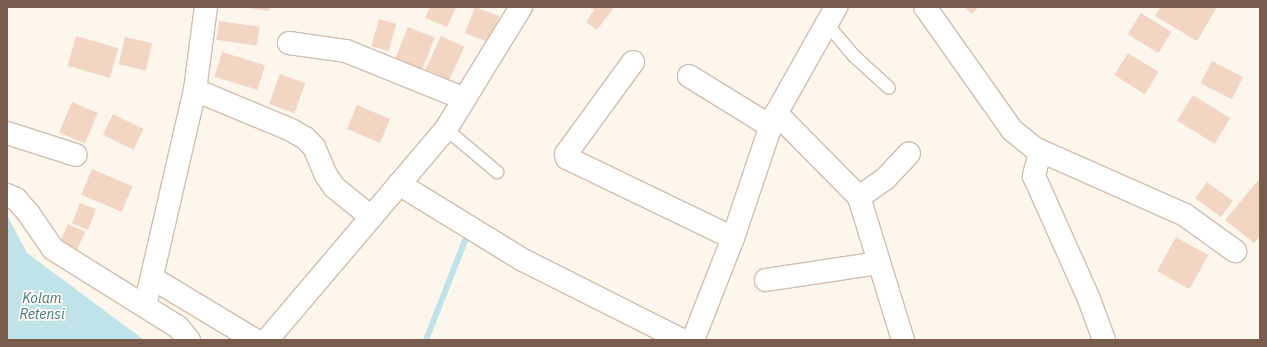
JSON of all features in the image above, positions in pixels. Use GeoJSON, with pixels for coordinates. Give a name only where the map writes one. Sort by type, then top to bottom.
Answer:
{"type":"FeatureCollection","features":[{"type":"Feature","properties":{"kind":"street"},"geometry":{"type":"LineString","coordinates":[[145,306],[195,90],[206,7]]}},
{"type":"Feature","properties":{"kind":"street"},"geometry":{"type":"LineString","coordinates":[[267,340],[446,129],[520,7]]}},
{"type":"Feature","properties":{"kind":"street"},"geometry":{"type":"LineString","coordinates":[[925,7],[1012,130],[1040,153],[1185,215],[1235,251]]}},
{"type":"Feature","properties":{"kind":"street"},"geometry":{"type":"LineString","coordinates":[[693,340],[733,238],[773,119],[832,15]]}},
{"type":"Feature","properties":{"kind":"street"},"geometry":{"type":"LineString","coordinates":[[289,43],[346,51],[465,99]]}},
{"type":"Feature","properties":{"kind":"street"},"geometry":{"type":"LineString","coordinates":[[633,62],[566,154],[567,158],[572,162],[733,238]]}},
{"type":"Feature","properties":{"kind":"street"},"geometry":{"type":"LineString","coordinates":[[689,76],[773,119],[859,197],[903,340]]}},
{"type":"Feature","properties":{"kind":"street"},"geometry":{"type":"LineString","coordinates":[[195,90],[305,138],[314,147],[326,175],[334,187],[371,217]]}},
{"type":"Feature","properties":{"kind":"street"},"geometry":{"type":"LineString","coordinates":[[7,133],[76,155]]}},
{"type":"Feature","properties":{"kind":"street"},"geometry":{"type":"LineString","coordinates":[[859,197],[885,178],[909,152]]}},
{"type":"Feature","properties":{"kind":"street"},"geometry":{"type":"LineString","coordinates":[[1040,153],[1034,176],[1089,299],[1104,340]]}},
{"type":"Feature","properties":{"kind":"street"},"geometry":{"type":"LineString","coordinates":[[399,184],[523,260],[682,340]]}},
{"type":"Feature","properties":{"kind":"street"},"geometry":{"type":"LineString","coordinates":[[7,195],[16,199],[29,214],[53,249],[178,328],[189,340]]}},
{"type":"Feature","properties":{"kind":"street"},"geometry":{"type":"LineString","coordinates":[[766,280],[879,263]]}},
{"type":"Feature","properties":{"kind":"street"},"geometry":{"type":"LineString","coordinates":[[152,278],[255,340]]}},
{"type":"Feature","properties":{"kind":"lane"},"geometry":{"type":"LineString","coordinates":[[832,15],[854,56],[889,88]]}},
{"type":"Feature","properties":{"kind":"lane"},"geometry":{"type":"LineString","coordinates":[[446,129],[497,172]]}},
{"type":"Feature","properties":{"kind":"water","name":"Kolam Retensi"},"geometry":{"type":"Polygon","coordinates":[[[7,215],[27,253],[144,340],[7,340],[7,215]]]}},
{"type":"Feature","properties":{"kind":"building"},"geometry":{"type":"Polygon","coordinates":[[[240,7],[269,7],[269,11],[240,7]]]}},
{"type":"Feature","properties":{"kind":"building"},"geometry":{"type":"Polygon","coordinates":[[[430,7],[456,7],[447,27],[425,18],[430,7]]]}},
{"type":"Feature","properties":{"kind":"building"},"geometry":{"type":"Polygon","coordinates":[[[475,7],[499,16],[489,42],[465,33],[475,7]]]}},
{"type":"Feature","properties":{"kind":"building"},"geometry":{"type":"Polygon","coordinates":[[[590,7],[614,7],[597,30],[586,22],[594,10],[590,7]]]}},
{"type":"Feature","properties":{"kind":"building"},"geometry":{"type":"Polygon","coordinates":[[[965,7],[979,7],[971,14],[965,7]]]}},
{"type":"Feature","properties":{"kind":"building"},"geometry":{"type":"Polygon","coordinates":[[[1161,7],[1217,7],[1197,41],[1155,16],[1161,7]]]}},
{"type":"Feature","properties":{"kind":"building"},"geometry":{"type":"Polygon","coordinates":[[[1141,13],[1172,32],[1158,53],[1128,34],[1141,13]]]}},
{"type":"Feature","properties":{"kind":"building"},"geometry":{"type":"Polygon","coordinates":[[[379,19],[396,24],[389,51],[371,46],[379,19]]]}},
{"type":"Feature","properties":{"kind":"building"},"geometry":{"type":"Polygon","coordinates":[[[219,21],[260,27],[257,46],[216,40],[219,21]]]}},
{"type":"Feature","properties":{"kind":"building"},"geometry":{"type":"Polygon","coordinates":[[[408,27],[435,38],[420,74],[393,63],[408,27]]]}},
{"type":"Feature","properties":{"kind":"building"},"geometry":{"type":"Polygon","coordinates":[[[76,36],[118,48],[110,78],[67,66],[76,36]]]}},
{"type":"Feature","properties":{"kind":"building"},"geometry":{"type":"Polygon","coordinates":[[[441,36],[465,47],[449,81],[425,70],[441,36]]]}},
{"type":"Feature","properties":{"kind":"building"},"geometry":{"type":"Polygon","coordinates":[[[125,37],[152,43],[146,71],[119,64],[125,37]]]}},
{"type":"Feature","properties":{"kind":"building"},"geometry":{"type":"Polygon","coordinates":[[[222,52],[265,65],[257,90],[214,77],[222,52]]]}},
{"type":"Feature","properties":{"kind":"building"},"geometry":{"type":"Polygon","coordinates":[[[1128,53],[1159,72],[1145,94],[1114,75],[1128,53]]]}},
{"type":"Feature","properties":{"kind":"building"},"geometry":{"type":"Polygon","coordinates":[[[1212,61],[1243,77],[1232,99],[1201,83],[1212,61]]]}},
{"type":"Feature","properties":{"kind":"building"},"geometry":{"type":"Polygon","coordinates":[[[280,74],[305,83],[294,113],[269,104],[280,74]]]}},
{"type":"Feature","properties":{"kind":"building"},"geometry":{"type":"Polygon","coordinates":[[[1193,95],[1230,118],[1214,144],[1177,120],[1193,95]]]}},
{"type":"Feature","properties":{"kind":"building"},"geometry":{"type":"Polygon","coordinates":[[[72,102],[98,113],[85,143],[59,132],[72,102]]]}},
{"type":"Feature","properties":{"kind":"building"},"geometry":{"type":"Polygon","coordinates":[[[357,105],[390,119],[380,143],[347,129],[357,105]]]}},
{"type":"Feature","properties":{"kind":"building"},"geometry":{"type":"Polygon","coordinates":[[[113,114],[144,129],[133,150],[103,135],[113,114]]]}},
{"type":"Feature","properties":{"kind":"building"},"geometry":{"type":"Polygon","coordinates":[[[92,169],[133,186],[122,212],[81,195],[92,169]]]}},
{"type":"Feature","properties":{"kind":"building"},"geometry":{"type":"Polygon","coordinates":[[[1260,178],[1260,235],[1254,243],[1225,220],[1260,178]]]}},
{"type":"Feature","properties":{"kind":"building"},"geometry":{"type":"Polygon","coordinates":[[[1207,182],[1233,201],[1221,217],[1195,198],[1207,182]]]}},
{"type":"Feature","properties":{"kind":"building"},"geometry":{"type":"Polygon","coordinates":[[[80,203],[96,209],[88,230],[72,224],[80,203]]]}},
{"type":"Feature","properties":{"kind":"building"},"geometry":{"type":"Polygon","coordinates":[[[68,224],[85,232],[77,250],[60,242],[68,224]]]}},
{"type":"Feature","properties":{"kind":"building"},"geometry":{"type":"Polygon","coordinates":[[[1176,237],[1208,255],[1189,289],[1157,271],[1176,237]]]}},
{"type":"Feature","properties":{"kind":"waterway"},"geometry":{"type":"LineString","coordinates":[[426,340],[466,238]]}}]}
